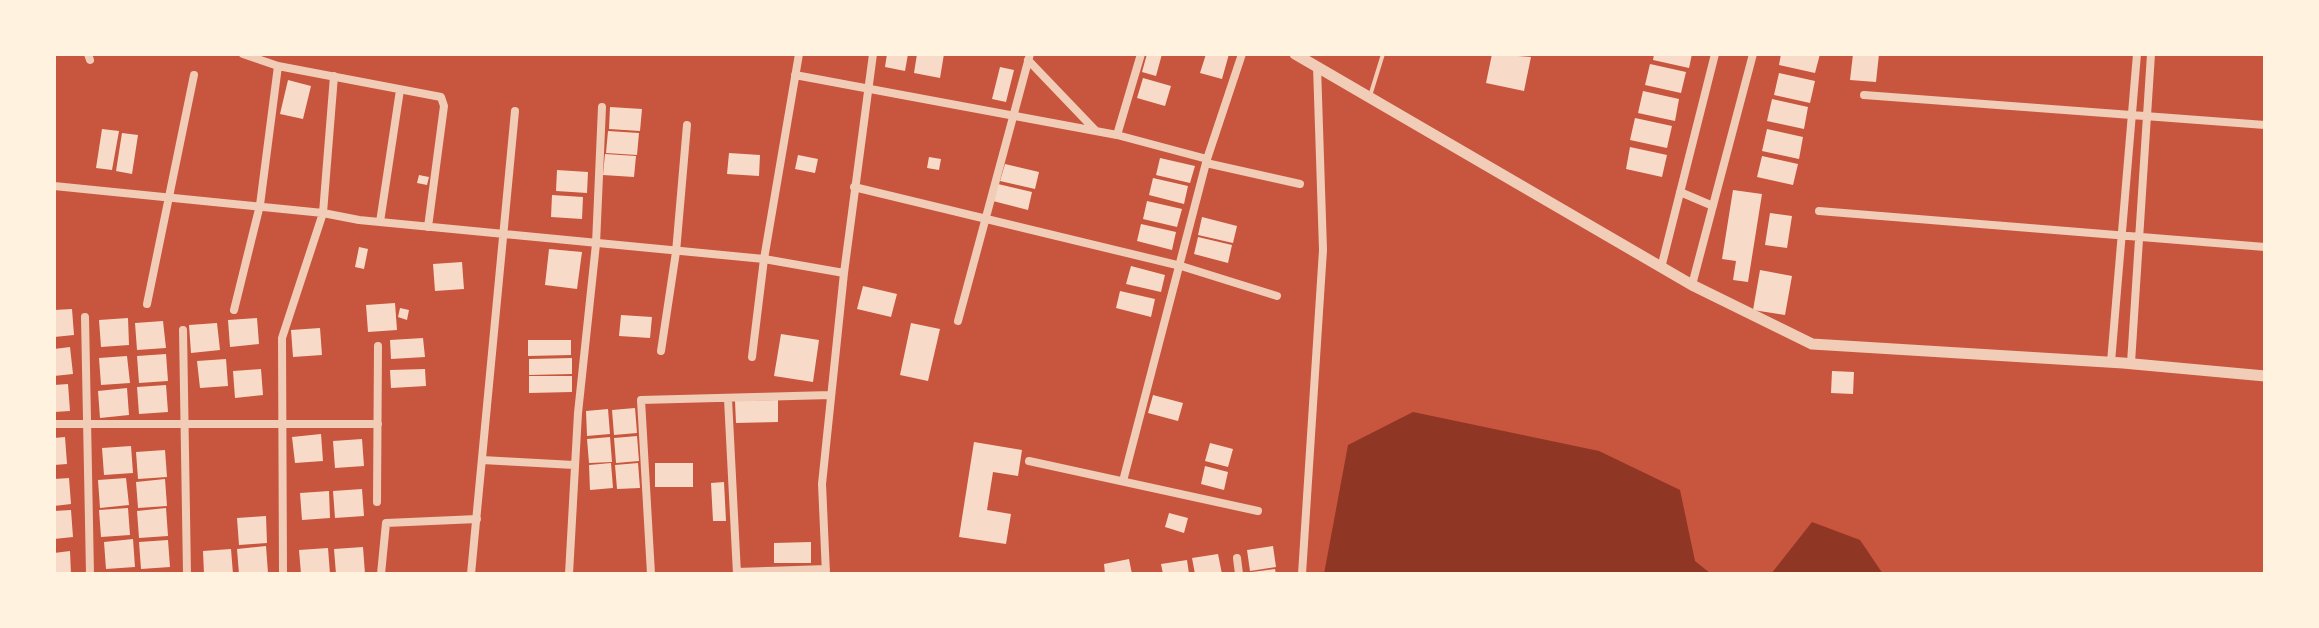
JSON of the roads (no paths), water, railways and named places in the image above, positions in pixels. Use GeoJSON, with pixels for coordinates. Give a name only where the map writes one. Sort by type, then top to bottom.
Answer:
{"type":"FeatureCollection","features":[{"type":"Feature","properties":{"kind":"street"},"geometry":{"type":"LineString","coordinates":[[243,54],[278,66],[443,101],[428,227]]}},
{"type":"Feature","properties":{"kind":"street"},"geometry":{"type":"LineString","coordinates":[[752,357],[764,259],[799,54]]}},
{"type":"Feature","properties":{"kind":"street"},"geometry":{"type":"LineString","coordinates":[[728,399],[737,573],[826,571],[822,484],[854,187],[873,54]]}},
{"type":"Feature","properties":{"kind":"street"},"geometry":{"type":"LineString","coordinates":[[1117,135],[1141,54]]}},
{"type":"Feature","properties":{"kind":"street"},"geometry":{"type":"LineString","coordinates":[[1123,481],[1206,161],[1242,54]]}},
{"type":"Feature","properties":{"kind":"street"},"geometry":{"type":"LineString","coordinates":[[1295,54],[1662,264],[1692,285],[1812,344],[2131,363],[2265,376]]}},
{"type":"Feature","properties":{"kind":"street"},"geometry":{"type":"LineString","coordinates":[[1662,264],[1715,54]]}},
{"type":"Feature","properties":{"kind":"street"},"geometry":{"type":"LineString","coordinates":[[1692,285],[1753,54]]}},
{"type":"Feature","properties":{"kind":"street"},"geometry":{"type":"LineString","coordinates":[[2111,362],[2137,54]]}},
{"type":"Feature","properties":{"kind":"street"},"geometry":{"type":"LineString","coordinates":[[2131,363],[2151,54]]}},
{"type":"Feature","properties":{"kind":"street"},"geometry":{"type":"LineString","coordinates":[[1029,57],[1096,131]]}},
{"type":"Feature","properties":{"kind":"street"},"geometry":{"type":"LineString","coordinates":[[958,321],[1029,57]]}},
{"type":"Feature","properties":{"kind":"street"},"geometry":{"type":"LineString","coordinates":[[1302,574],[1323,250],[1317,65]]}},
{"type":"Feature","properties":{"kind":"street"},"geometry":{"type":"LineString","coordinates":[[234,310],[260,205],[278,66]]}},
{"type":"Feature","properties":{"kind":"street"},"geometry":{"type":"LineString","coordinates":[[147,304],[194,75]]}},
{"type":"Feature","properties":{"kind":"street"},"geometry":{"type":"LineString","coordinates":[[795,75],[1117,135],[1300,184]]}},
{"type":"Feature","properties":{"kind":"street"},"geometry":{"type":"LineString","coordinates":[[283,574],[282,338],[323,213],[334,76]]}},
{"type":"Feature","properties":{"kind":"street"},"geometry":{"type":"LineString","coordinates":[[380,222],[400,90]]}},
{"type":"Feature","properties":{"kind":"street"},"geometry":{"type":"LineString","coordinates":[[1864,95],[2265,125]]}},
{"type":"Feature","properties":{"kind":"street"},"geometry":{"type":"LineString","coordinates":[[569,574],[574,465],[596,244],[602,107]]}},
{"type":"Feature","properties":{"kind":"street"},"geometry":{"type":"LineString","coordinates":[[471,574],[515,111]]}},
{"type":"Feature","properties":{"kind":"street"},"geometry":{"type":"LineString","coordinates":[[661,351],[676,252],[687,125]]}},
{"type":"Feature","properties":{"kind":"street"},"geometry":{"type":"LineString","coordinates":[[54,186],[171,195],[380,222],[764,259],[844,273]]}},
{"type":"Feature","properties":{"kind":"street"},"geometry":{"type":"LineString","coordinates":[[854,187],[1181,266],[1277,296]]}},
{"type":"Feature","properties":{"kind":"street"},"geometry":{"type":"LineString","coordinates":[[1680,192],[1713,206]]}},
{"type":"Feature","properties":{"kind":"street"},"geometry":{"type":"LineString","coordinates":[[1819,211],[2265,247]]}},
{"type":"Feature","properties":{"kind":"street"},"geometry":{"type":"LineString","coordinates":[[85,317],[90,574]]}},
{"type":"Feature","properties":{"kind":"street"},"geometry":{"type":"LineString","coordinates":[[183,330],[187,574]]}},
{"type":"Feature","properties":{"kind":"street"},"geometry":{"type":"LineString","coordinates":[[377,502],[378,346]]}},
{"type":"Feature","properties":{"kind":"street"},"geometry":{"type":"LineString","coordinates":[[651,574],[641,400],[831,395]]}},
{"type":"Feature","properties":{"kind":"street"},"geometry":{"type":"LineString","coordinates":[[54,424],[378,424]]}},
{"type":"Feature","properties":{"kind":"street"},"geometry":{"type":"LineString","coordinates":[[482,460],[574,465]]}},
{"type":"Feature","properties":{"kind":"street"},"geometry":{"type":"LineString","coordinates":[[1029,461],[1258,511]]}},
{"type":"Feature","properties":{"kind":"street"},"geometry":{"type":"LineString","coordinates":[[381,574],[386,523],[477,519]]}},
{"type":"Feature","properties":{"kind":"street"},"geometry":{"type":"LineString","coordinates":[[1237,558],[1239,574]]}},
{"type":"Feature","properties":{"kind":"lane"},"geometry":{"type":"LineString","coordinates":[[1370,98],[1383,54]]}}]}
